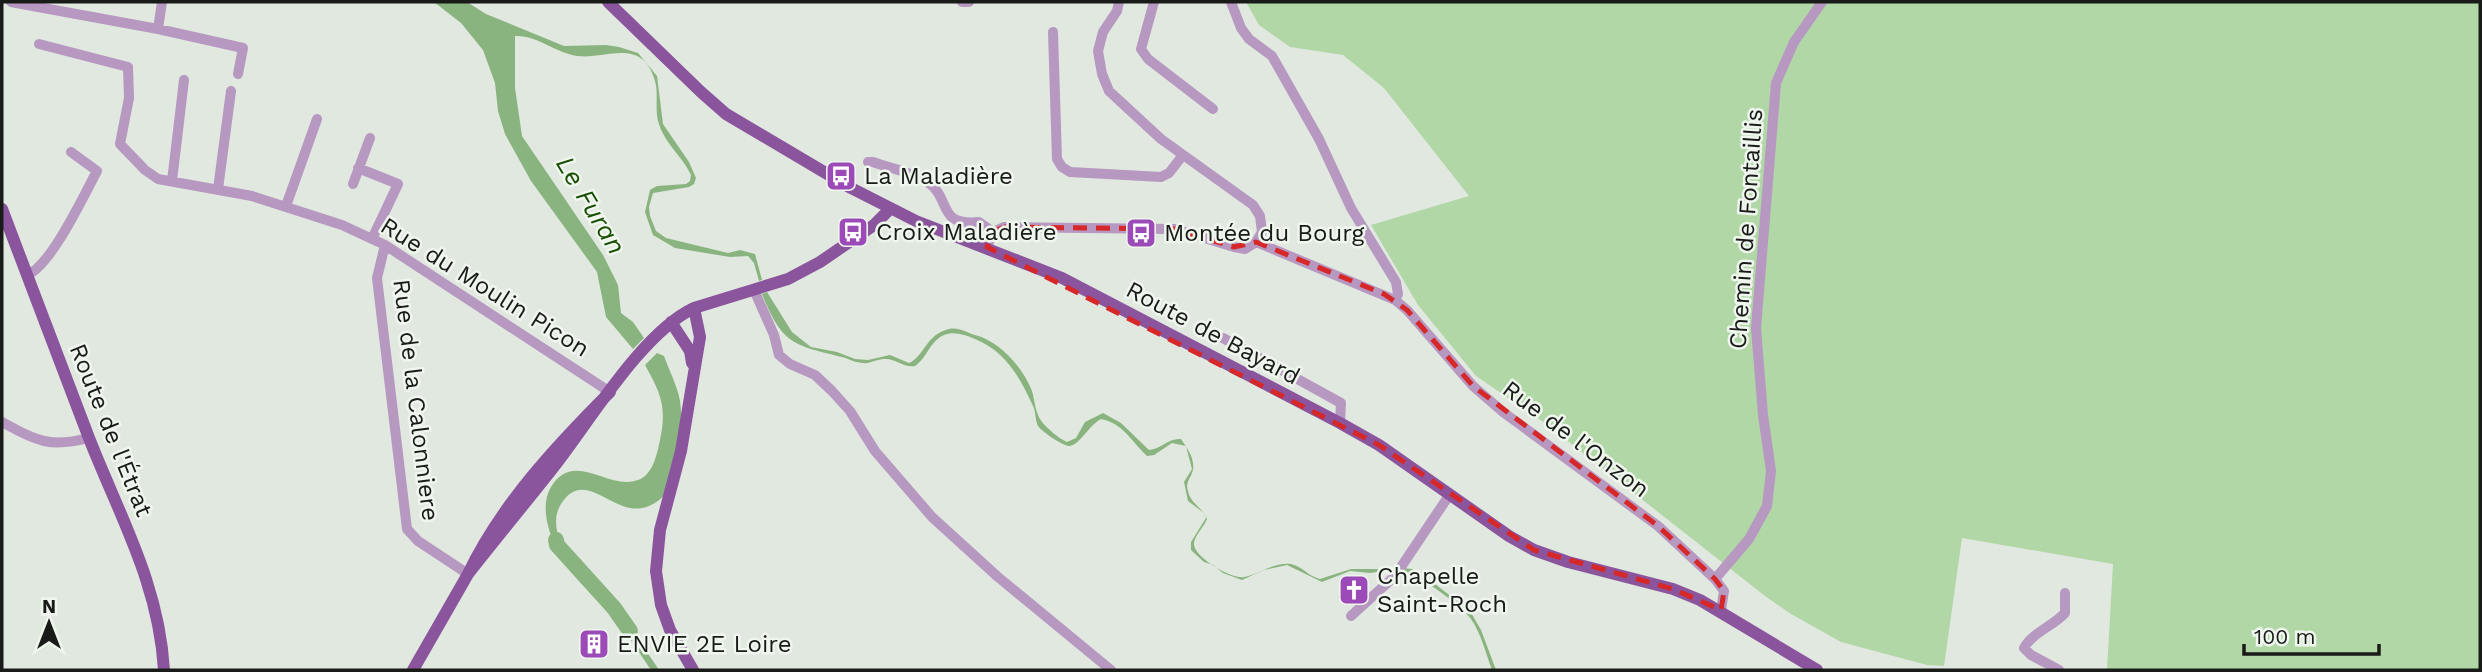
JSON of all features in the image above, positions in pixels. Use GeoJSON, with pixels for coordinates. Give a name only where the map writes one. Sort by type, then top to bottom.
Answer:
{"type":"FeatureCollection","features":[{"type":"Feature","properties":{"kind":"main road","name":"Route de Bayard"},"geometry":{"type":"LineString","coordinates":[[608,2],[726,114],[890,209],[1062,278],[1340,423],[1378,445],[1509,536],[1534,550],[1568,562],[1673,589],[1721,610],[1817,670]]}},
{"type":"Feature","properties":{"kind":"main road","name":"Route de l'Étrat"},"geometry":{"type":"LineString","coordinates":[[2,209],[152,595],[162,642],[164,670]]}},
{"type":"Feature","properties":{"kind":"main road"},"geometry":{"type":"LineString","coordinates":[[413,670],[484,542],[533,476],[671,322],[694,308],[788,279],[820,262],[877,223],[890,209]]}},
{"type":"Feature","properties":{"kind":"main road"},"geometry":{"type":"LineString","coordinates":[[693,670],[670,630],[661,605],[656,571],[660,530],[681,451],[700,337],[694,308]]}},
{"type":"Feature","properties":{"kind":"main road"},"geometry":{"type":"LineString","coordinates":[[671,322],[690,351],[694,370]]}},
{"type":"Feature","properties":{"kind":"street"},"geometry":{"type":"LineString","coordinates":[[11,2],[158,29],[243,48],[238,74]]}},
{"type":"Feature","properties":{"kind":"street"},"geometry":{"type":"LineString","coordinates":[[158,29],[162,2]]}},
{"type":"Feature","properties":{"kind":"street"},"geometry":{"type":"LineString","coordinates":[[962,2],[969,2]]}},
{"type":"Feature","properties":{"kind":"street"},"geometry":{"type":"LineString","coordinates":[[987,247],[993,232],[1004,227],[1175,229],[1245,248],[1256,242],[1262,232],[1260,216],[1253,205],[1153,132],[1109,91],[1102,74],[1098,51],[1103,32],[1119,2]]}},
{"type":"Feature","properties":{"kind":"street"},"geometry":{"type":"LineString","coordinates":[[1154,2],[1142,49],[1148,60],[1213,109]]}},
{"type":"Feature","properties":{"kind":"street"},"geometry":{"type":"LineString","coordinates":[[1231,2],[1241,28],[1249,39],[1272,56],[1319,139],[1351,208],[1396,282],[1398,294],[1395,300],[1256,242]]}},
{"type":"Feature","properties":{"kind":"street","name":"Chemin de Fontaillis"},"geometry":{"type":"LineString","coordinates":[[1714,579],[1749,539],[1767,506],[1771,471],[1763,415],[1756,328],[1776,83],[1794,42],[1822,2]]}},
{"type":"Feature","properties":{"kind":"street"},"geometry":{"type":"LineString","coordinates":[[1053,32],[1057,159],[1062,167],[1070,172],[1161,177],[1169,173],[1184,155]]}},
{"type":"Feature","properties":{"kind":"street","name":"Rue du Moulin Picon"},"geometry":{"type":"LineString","coordinates":[[39,44],[128,67],[129,97],[120,144],[145,170],[158,179],[218,189],[286,206],[342,225],[385,245],[610,391]]}},
{"type":"Feature","properties":{"kind":"street"},"geometry":{"type":"LineString","coordinates":[[172,181],[184,80]]}},
{"type":"Feature","properties":{"kind":"street"},"geometry":{"type":"LineString","coordinates":[[218,189],[231,91]]}},
{"type":"Feature","properties":{"kind":"street"},"geometry":{"type":"LineString","coordinates":[[286,206],[317,119]]}},
{"type":"Feature","properties":{"kind":"street"},"geometry":{"type":"LineString","coordinates":[[352,184],[370,138]]}},
{"type":"Feature","properties":{"kind":"street"},"geometry":{"type":"LineString","coordinates":[[27,275],[34,272],[50,255],[97,171],[71,152]]}},
{"type":"Feature","properties":{"kind":"street"},"geometry":{"type":"LineString","coordinates":[[868,162],[927,181],[952,218],[965,223],[979,222],[993,232]]}},
{"type":"Feature","properties":{"kind":"street"},"geometry":{"type":"LineString","coordinates":[[358,169],[398,184],[372,239]]}},
{"type":"Feature","properties":{"kind":"street","name":"Rue de la Calonniere"},"geometry":{"type":"LineString","coordinates":[[385,245],[377,278],[408,530],[418,541],[468,574]]}},
{"type":"Feature","properties":{"kind":"street"},"geometry":{"type":"LineString","coordinates":[[754,290],[779,355],[790,364],[815,375],[832,391],[850,411],[874,451],[932,517],[998,577],[1111,670]]}},
{"type":"Feature","properties":{"kind":"street","name":"Rue de l'Onzon"},"geometry":{"type":"LineString","coordinates":[[1395,300],[1407,310],[1473,386],[1503,412],[1658,526],[1714,579]]}},
{"type":"Feature","properties":{"kind":"street"},"geometry":{"type":"LineString","coordinates":[[1223,338],[1341,403],[1340,423]]}},
{"type":"Feature","properties":{"kind":"street"},"geometry":{"type":"LineString","coordinates":[[2,422],[50,444],[89,438]]}},
{"type":"Feature","properties":{"kind":"street"},"geometry":{"type":"LineString","coordinates":[[1351,616],[1395,576],[1450,494]]}},
{"type":"Feature","properties":{"kind":"street"},"geometry":{"type":"LineString","coordinates":[[1714,579],[1724,591],[1721,610]]}},
{"type":"Feature","properties":{"kind":"street"},"geometry":{"type":"LineString","coordinates":[[2059,670],[2031,655],[2024,648],[2028,641],[2055,624],[2065,613],[2065,593]]}},
{"type":"Feature","properties":{"kind":"highlighted area"},"geometry":{"type":"Polygon","coordinates":[[[1004,227],[1175,229],[1234,247],[1256,242],[1384,294],[1407,310],[1473,386],[1658,526],[1715,579],[1724,591],[1721,610],[1673,589],[1534,550],[1379,445],[987,247],[993,232],[1004,227]]]}},
{"type":"Feature","properties":{"kind":"shaded area"},"geometry":{"type":"Polygon","coordinates":[[[434,2],[467,2],[486,14],[564,46],[606,45],[638,53],[657,76],[663,124],[689,162],[696,178],[694,184],[689,187],[653,193],[649,207],[656,231],[666,238],[728,253],[740,250],[755,254],[762,280],[759,281],[754,263],[748,256],[730,257],[675,248],[653,235],[645,212],[650,190],[657,186],[686,184],[691,175],[662,131],[657,113],[655,81],[649,67],[641,59],[622,53],[577,56],[531,38],[515,36],[515,88],[522,136],[603,255],[618,285],[621,313],[633,322],[644,338],[633,349],[606,317],[597,272],[531,181],[505,134],[498,111],[495,83],[483,50],[461,23],[434,2]]]}},
{"type":"Feature","properties":{"kind":"shaded area"},"geometry":{"type":"Polygon","coordinates":[[[1246,2],[2480,2],[2480,670],[2107,670],[2113,564],[1962,538],[1944,666],[1927,665],[1841,642],[1765,596],[1546,424],[1476,376],[1418,305],[1371,225],[1469,196],[1384,88],[1343,55],[1290,47],[1259,25],[1246,2]]]}},
{"type":"Feature","properties":{"kind":"shaded area"},"geometry":{"type":"Polygon","coordinates":[[[767,292],[792,332],[811,347],[855,359],[868,360],[890,355],[909,363],[930,340],[949,329],[960,329],[984,338],[1001,349],[1016,364],[1028,382],[1044,425],[1067,442],[1076,438],[1085,422],[1103,413],[1121,423],[1149,450],[1176,439],[1181,439],[1186,446],[1172,443],[1154,455],[1147,456],[1115,424],[1101,419],[1077,443],[1066,445],[1038,426],[1033,406],[1017,375],[995,350],[986,344],[956,333],[948,334],[935,341],[915,366],[888,359],[858,362],[812,349],[791,340],[783,333],[769,311],[762,294],[767,292]]]}},
{"type":"Feature","properties":{"kind":"shaded area"},"geometry":{"type":"Polygon","coordinates":[[[657,353],[664,356],[677,389],[681,410],[679,438],[664,495],[648,506],[631,508],[599,494],[579,490],[570,494],[561,504],[556,519],[565,554],[624,621],[659,670],[651,670],[627,634],[573,575],[561,557],[550,533],[546,502],[551,487],[560,476],[570,471],[592,473],[627,482],[638,480],[651,469],[660,440],[663,409],[659,393],[645,365],[657,353]]]}},
{"type":"Feature","properties":{"kind":"shaded area"},"geometry":{"type":"Polygon","coordinates":[[[1186,447],[1193,465],[1193,470],[1187,488],[1191,499],[1203,512],[1188,501],[1184,482],[1192,469],[1186,447]]]}},
{"type":"Feature","properties":{"kind":"shaded area"},"geometry":{"type":"Polygon","coordinates":[[[1205,514],[1207,519],[1194,543],[1199,554],[1212,565],[1204,562],[1191,550],[1191,542],[1206,518],[1205,514]]]}},
{"type":"Feature","properties":{"kind":"shaded area"},"geometry":{"type":"Polygon","coordinates":[[[1291,564],[1320,579],[1351,569],[1397,569],[1370,573],[1350,571],[1322,582],[1287,565],[1265,570],[1291,564]]]}},
{"type":"Feature","properties":{"kind":"shaded area"},"geometry":{"type":"Polygon","coordinates":[[[1216,567],[1238,577],[1263,571],[1242,580],[1223,573],[1216,567]]]}},
{"type":"Feature","properties":{"kind":"shaded area"},"geometry":{"type":"Polygon","coordinates":[[[1402,568],[1412,569],[1426,577],[1470,611],[1481,630],[1496,670],[1492,670],[1478,631],[1466,613],[1429,584],[1403,573],[1402,568]]]}},
{"type":"Feature","properties":{"kind":"waterway","name":"Le Furan"},"geometry":{"type":"LineString","coordinates":[[556,540],[557,545],[614,608],[630,631]]}},
{"type":"Feature","properties":{"kind":"place","name":"La Maladière"},"geometry":{"type":"Point","coordinates":[841,176]}},
{"type":"Feature","properties":{"kind":"place","name":"Croix Maladière"},"geometry":{"type":"Point","coordinates":[853,232]}},
{"type":"Feature","properties":{"kind":"place","name":"Montée du Bourg"},"geometry":{"type":"Point","coordinates":[1141,233]}},
{"type":"Feature","properties":{"kind":"place","name":"Chapelle Saint-Roch"},"geometry":{"type":"Point","coordinates":[1354,590]}},
{"type":"Feature","properties":{"kind":"place","name":"ENVIE 2E Loire"},"geometry":{"type":"Point","coordinates":[594,644]}}]}
